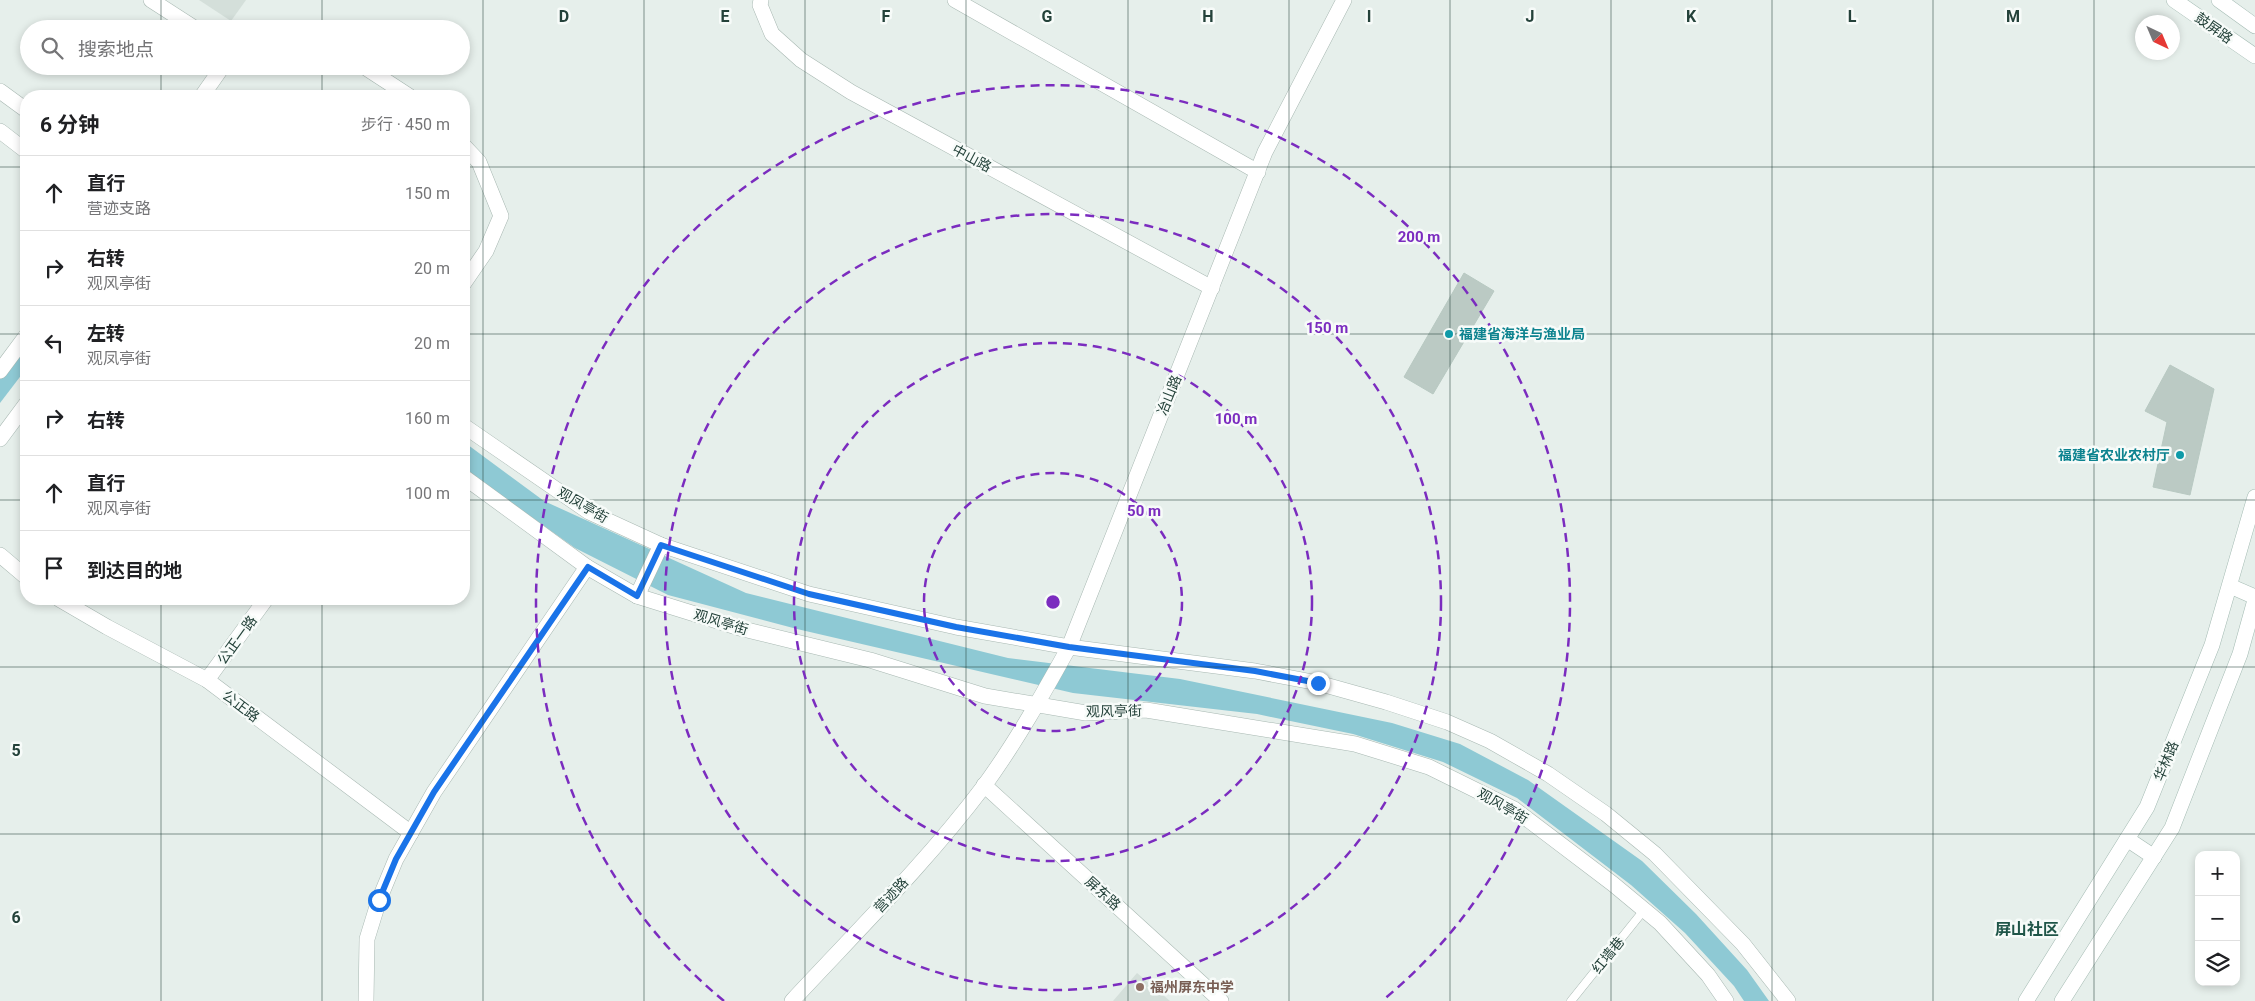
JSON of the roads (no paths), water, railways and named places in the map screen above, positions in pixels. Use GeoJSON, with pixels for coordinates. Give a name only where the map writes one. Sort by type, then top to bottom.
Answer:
{"type":"FeatureCollection","features":[{"type":"Feature","properties":{"kind":"street"},"geometry":{"type":"LineString","coordinates":[[151,0],[182,20]]}},
{"type":"Feature","properties":{"kind":"street","name":"中山路"},"geometry":{"type":"LineString","coordinates":[[760,0],[760,5],[772,34],[801,60],[851,92],[1212,288]]}},
{"type":"Feature","properties":{"kind":"street"},"geometry":{"type":"LineString","coordinates":[[956,0],[1258,172]]}},
{"type":"Feature","properties":{"kind":"street","name":"冶山路"},"geometry":{"type":"LineString","coordinates":[[984,785],[1036,706],[1069,647],[1266,152],[1344,0]]}},
{"type":"Feature","properties":{"kind":"street","name":"鼓屏路"},"geometry":{"type":"LineString","coordinates":[[2174,0],[2255,56]]}},
{"type":"Feature","properties":{"kind":"street","name":"鼓屏路"},"geometry":{"type":"LineString","coordinates":[[2220,0],[2255,26]]}},
{"type":"Feature","properties":{"kind":"street"},"geometry":{"type":"LineString","coordinates":[[206,90],[217,75]]}},
{"type":"Feature","properties":{"kind":"street"},"geometry":{"type":"LineString","coordinates":[[377,75],[400,90]]}},
{"type":"Feature","properties":{"kind":"street"},"geometry":{"type":"LineString","coordinates":[[0,92],[20,106]]}},
{"type":"Feature","properties":{"kind":"street"},"geometry":{"type":"LineString","coordinates":[[0,131],[20,146]]}},
{"type":"Feature","properties":{"kind":"street"},"geometry":{"type":"LineString","coordinates":[[470,152],[479,162],[501,216],[486,251],[470,274]]}},
{"type":"Feature","properties":{"kind":"street"},"geometry":{"type":"LineString","coordinates":[[0,371],[20,344]]}},
{"type":"Feature","properties":{"kind":"street"},"geometry":{"type":"LineString","coordinates":[[0,439],[20,412]]}},
{"type":"Feature","properties":{"kind":"street","name":"观凤亭街"},"geometry":{"type":"LineString","coordinates":[[470,430],[589,512],[661,545],[809,594],[956,627],[1069,647]]}},
{"type":"Feature","properties":{"kind":"street","name":"观风亭街"},"geometry":{"type":"LineString","coordinates":[[470,481],[588,567],[637,596],[743,629],[870,660],[985,696],[1086,713],[1146,710],[1355,744],[1429,767],[1514,809],[1576,854],[1660,923],[1708,976],[1726,1001]]}},
{"type":"Feature","properties":{"kind":"street","name":"华林路"},"geometry":{"type":"LineString","coordinates":[[2026,1001],[2147,807],[2212,645],[2255,497]]}},
{"type":"Feature","properties":{"kind":"street"},"geometry":{"type":"LineString","coordinates":[[637,596],[661,545]]}},
{"type":"Feature","properties":{"kind":"street"},"geometry":{"type":"LineString","coordinates":[[0,555],[20,572]]}},
{"type":"Feature","properties":{"kind":"street"},"geometry":{"type":"LineString","coordinates":[[366,1001],[367,939],[379,900],[396,859],[434,792],[588,567]]}},
{"type":"Feature","properties":{"kind":"street"},"geometry":{"type":"LineString","coordinates":[[2062,1001],[2172,828],[2240,654],[2255,598],[2230,586]]}},
{"type":"Feature","properties":{"kind":"street","name":"公正路"},"geometry":{"type":"LineString","coordinates":[[69,605],[207,680],[411,833]]}},
{"type":"Feature","properties":{"kind":"street","name":"公正一路"},"geometry":{"type":"LineString","coordinates":[[207,680],[262,605]]}},
{"type":"Feature","properties":{"kind":"street"},"geometry":{"type":"LineString","coordinates":[[1069,647],[1255,671],[1318,683],[1386,702],[1446,722],[1490,741],[1548,774],[1606,814],[1656,854],[1743,944],[1788,1001]]}},
{"type":"Feature","properties":{"kind":"street","name":"营迹路"},"geometry":{"type":"LineString","coordinates":[[792,1001],[929,854],[984,785]]}},
{"type":"Feature","properties":{"kind":"street","name":"屏东路"},"geometry":{"type":"LineString","coordinates":[[984,785],[1221,1001]]}},
{"type":"Feature","properties":{"kind":"street"},"geometry":{"type":"LineString","coordinates":[[2127,838],[2154,857]]}},
{"type":"Feature","properties":{"kind":"lane","name":"红墙巷"},"geometry":{"type":"LineString","coordinates":[[1571,1001],[1644,910]]}},
{"type":"Feature","properties":{"kind":"water"},"geometry":{"type":"Polygon","coordinates":[[[20,352],[20,377],[0,403],[0,378],[20,352]]]}},
{"type":"Feature","properties":{"kind":"water"},"geometry":{"type":"Polygon","coordinates":[[[470,446],[544,501],[746,593],[1008,658],[1180,679],[1392,723],[1460,744],[1528,780],[1642,861],[1696,914],[1747,970],[1769,1001],[1744,1001],[1734,986],[1685,933],[1631,885],[1517,798],[1443,762],[1353,734],[1257,714],[1073,693],[797,629],[668,595],[575,548],[470,473],[470,446]]]}},
{"type":"Feature","properties":{"kind":"place","name":"福建省海洋与渔业局"},"geometry":{"type":"Point","coordinates":[1449,334]}},
{"type":"Feature","properties":{"kind":"place","name":"福建省农业农村厅"},"geometry":{"type":"Point","coordinates":[2180,455]}},
{"type":"Feature","properties":{"kind":"place","name":"福州屏东中学"},"geometry":{"type":"Point","coordinates":[1140,987]}},
{"type":"Feature","properties":{"kind":"district","name":"屏山社区"},"geometry":{"type":"Point","coordinates":[2027,929]}}]}
